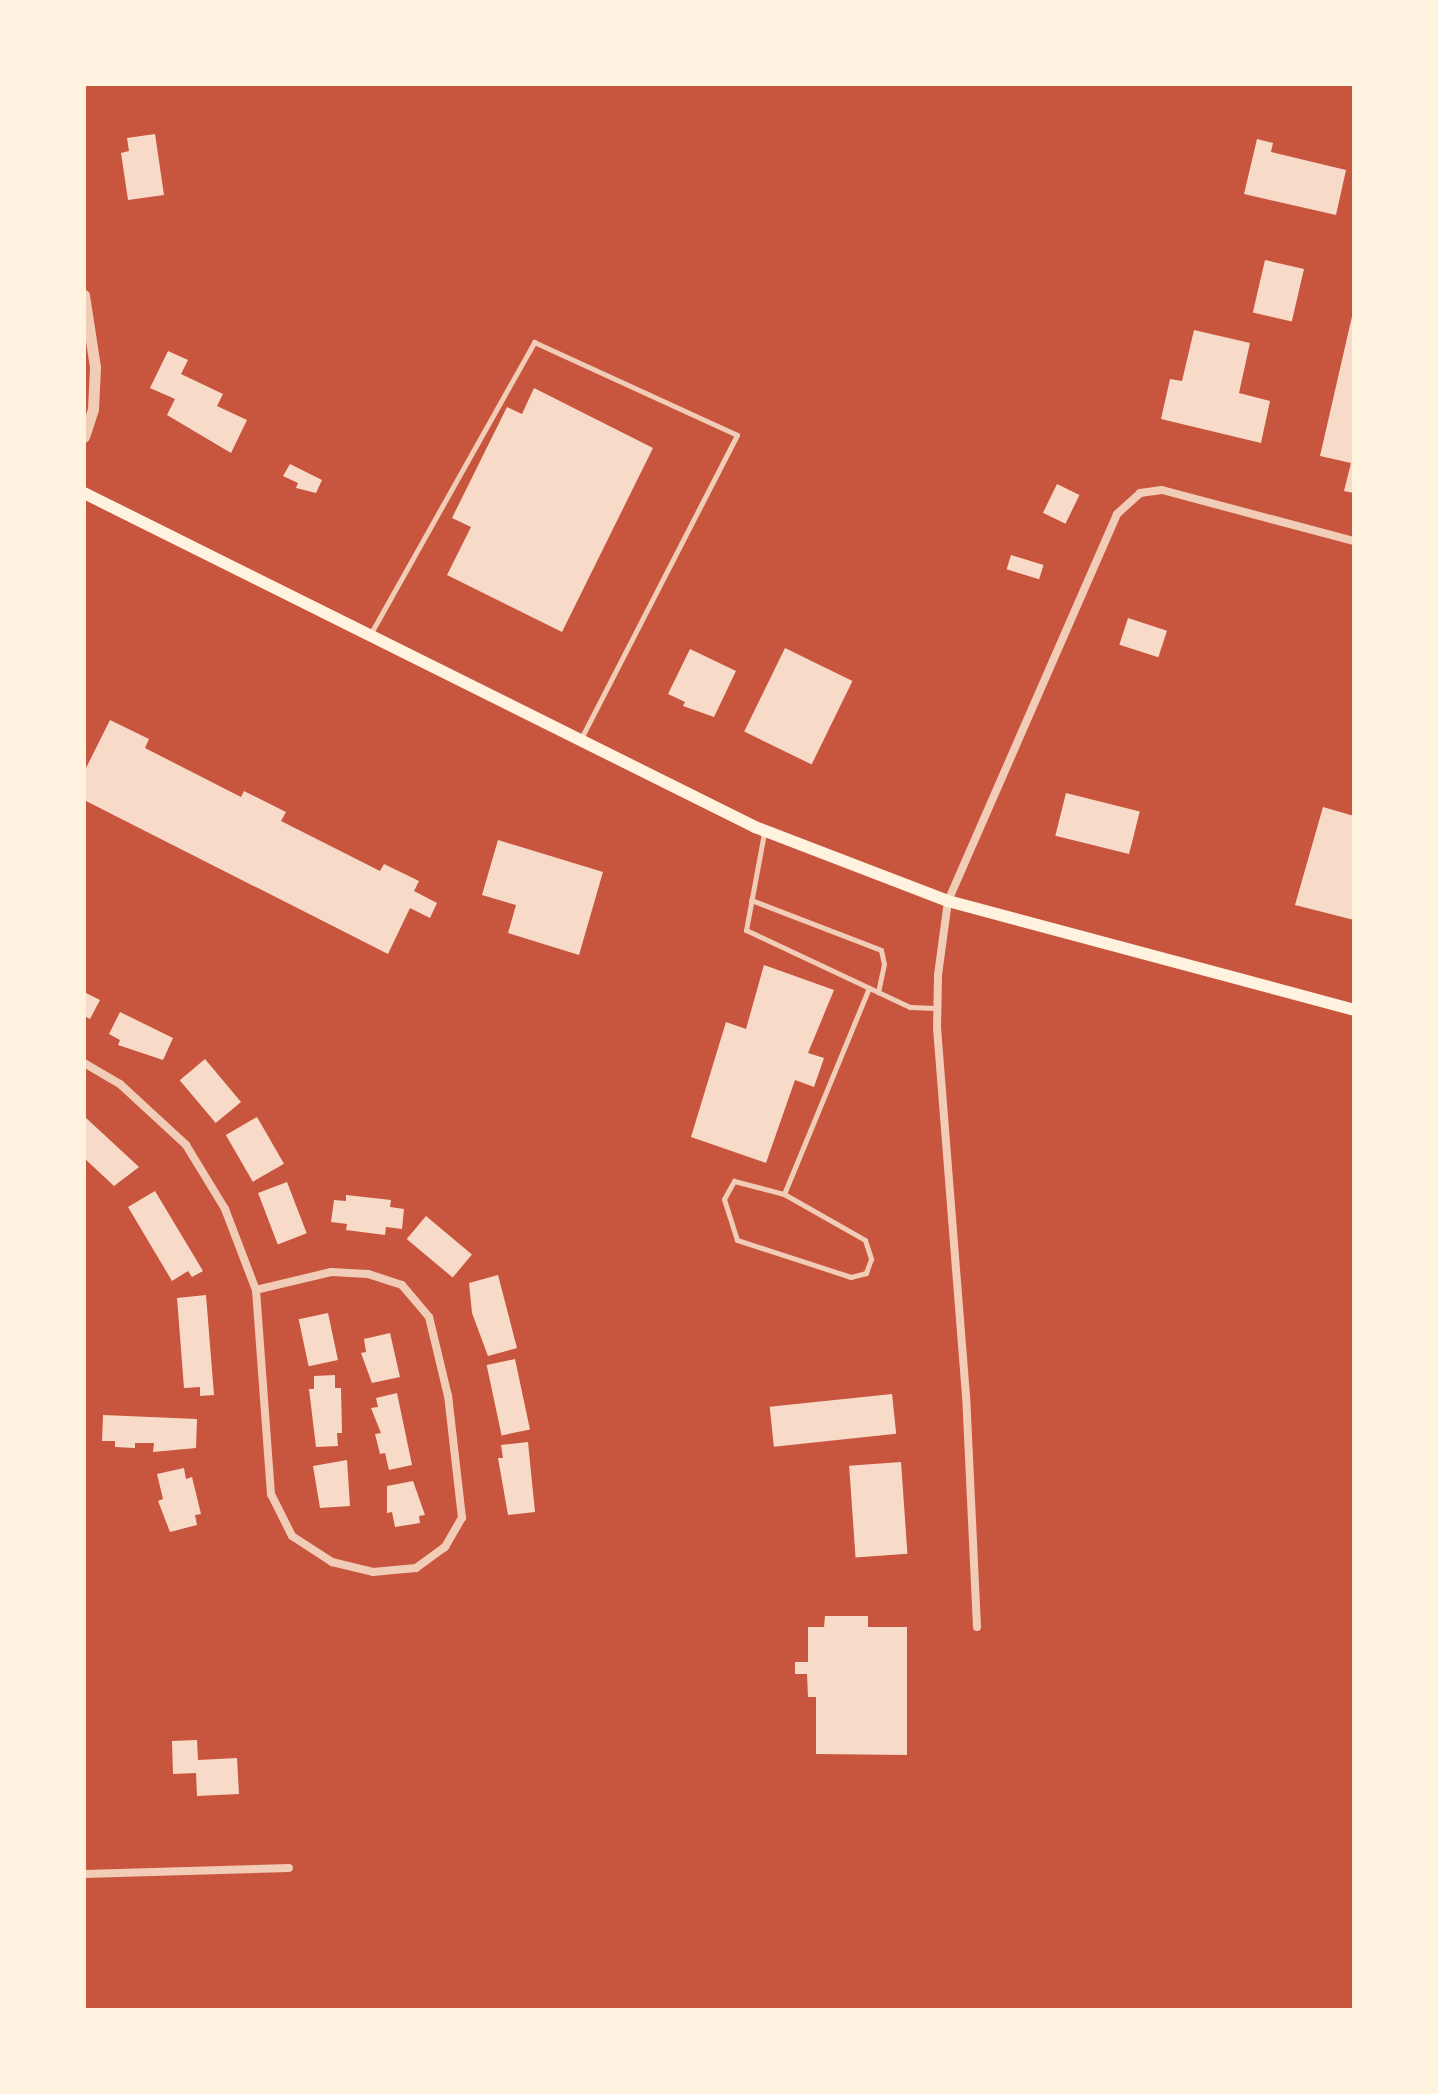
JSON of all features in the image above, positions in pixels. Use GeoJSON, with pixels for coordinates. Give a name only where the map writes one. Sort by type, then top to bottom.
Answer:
{"type":"FeatureCollection","features":[{"type":"Feature","properties":{"kind":"main road"},"geometry":{"type":"LineString","coordinates":[[84,493],[764,831],[948,901],[1354,1010]]}},
{"type":"Feature","properties":{"kind":"street"},"geometry":{"type":"LineString","coordinates":[[84,295],[95,367],[93,409],[84,437]]}},
{"type":"Feature","properties":{"kind":"street"},"geometry":{"type":"LineString","coordinates":[[977,1627],[966,1396],[937,1008],[948,901],[1117,514],[1140,493],[1162,490],[1354,541]]}},
{"type":"Feature","properties":{"kind":"street"},"geometry":{"type":"LineString","coordinates":[[84,1063],[120,1084],[186,1145],[225,1209],[256,1290],[271,1494],[292,1536],[346,1565],[373,1572],[416,1568],[445,1547],[462,1518],[454,1437],[429,1317],[402,1285],[368,1274],[331,1272],[256,1290]]}},
{"type":"Feature","properties":{"kind":"street"},"geometry":{"type":"LineString","coordinates":[[84,1874],[289,1868]]}},
{"type":"Feature","properties":{"kind":"lane"},"geometry":{"type":"LineString","coordinates":[[369,637],[534,342],[737,435],[581,740]]}},
{"type":"Feature","properties":{"kind":"lane"},"geometry":{"type":"LineString","coordinates":[[764,831],[746,930],[910,1007],[937,1008]]}},
{"type":"Feature","properties":{"kind":"lane"},"geometry":{"type":"LineString","coordinates":[[751,900],[881,950],[884,964],[878,992]]}},
{"type":"Feature","properties":{"kind":"lane"},"geometry":{"type":"LineString","coordinates":[[784,1194],[869,988]]}},
{"type":"Feature","properties":{"kind":"lane"},"geometry":{"type":"LineString","coordinates":[[734,1181],[784,1194],[865,1240],[871,1259],[866,1273],[851,1277],[737,1240],[724,1199],[726,1187],[734,1181]]}},
{"type":"Feature","properties":{"kind":"building"},"geometry":{"type":"Polygon","coordinates":[[[155,134],[164,195],[128,200],[121,153],[129,151],[127,138],[155,134]]]}},
{"type":"Feature","properties":{"kind":"building"},"geometry":{"type":"Polygon","coordinates":[[[1257,139],[1273,143],[1271,152],[1346,170],[1336,215],[1244,194],[1257,139]]]}},
{"type":"Feature","properties":{"kind":"building"},"geometry":{"type":"Polygon","coordinates":[[[1265,260],[1304,269],[1292,322],[1253,313],[1265,260]]]}},
{"type":"Feature","properties":{"kind":"building"},"geometry":{"type":"Polygon","coordinates":[[[1353,312],[1354,493],[1344,491],[1351,463],[1320,456],[1353,312]]]}},
{"type":"Feature","properties":{"kind":"building"},"geometry":{"type":"Polygon","coordinates":[[[1194,330],[1250,343],[1239,393],[1270,401],[1261,443],[1161,419],[1170,379],[1182,381],[1194,330]]]}},
{"type":"Feature","properties":{"kind":"building"},"geometry":{"type":"Polygon","coordinates":[[[168,351],[188,360],[181,374],[223,394],[217,406],[247,420],[231,453],[167,415],[175,399],[150,388],[168,351]]]}},
{"type":"Feature","properties":{"kind":"building"},"geometry":{"type":"Polygon","coordinates":[[[534,388],[653,448],[562,632],[447,575],[471,527],[452,518],[507,407],[522,414],[534,388]]]}},
{"type":"Feature","properties":{"kind":"building"},"geometry":{"type":"Polygon","coordinates":[[[290,464],[322,480],[316,493],[296,488],[298,483],[283,476],[290,464]]]}},
{"type":"Feature","properties":{"kind":"building"},"geometry":{"type":"Polygon","coordinates":[[[1057,484],[1079,495],[1065,524],[1043,513],[1057,484]]]}},
{"type":"Feature","properties":{"kind":"building"},"geometry":{"type":"Polygon","coordinates":[[[1011,555],[1044,565],[1039,579],[1007,569],[1011,555]]]}},
{"type":"Feature","properties":{"kind":"building"},"geometry":{"type":"Polygon","coordinates":[[[1128,618],[1167,631],[1158,657],[1119,645],[1128,618]]]}},
{"type":"Feature","properties":{"kind":"building"},"geometry":{"type":"Polygon","coordinates":[[[785,648],[852,681],[812,764],[744,732],[785,648]]]}},
{"type":"Feature","properties":{"kind":"building"},"geometry":{"type":"Polygon","coordinates":[[[690,649],[736,671],[714,717],[683,706],[685,702],[668,694],[690,649]]]}},
{"type":"Feature","properties":{"kind":"building"},"geometry":{"type":"Polygon","coordinates":[[[110,720],[149,739],[145,748],[241,797],[244,791],[286,812],[281,821],[380,871],[384,864],[419,881],[414,891],[437,903],[430,918],[410,908],[388,954],[84,800],[84,772],[110,720]]]}},
{"type":"Feature","properties":{"kind":"building"},"geometry":{"type":"Polygon","coordinates":[[[1066,793],[1140,811],[1129,854],[1055,836],[1066,793]]]}},
{"type":"Feature","properties":{"kind":"building"},"geometry":{"type":"Polygon","coordinates":[[[1323,807],[1354,816],[1354,920],[1295,905],[1323,807]]]}},
{"type":"Feature","properties":{"kind":"building"},"geometry":{"type":"Polygon","coordinates":[[[498,840],[603,872],[579,955],[508,933],[516,905],[482,895],[498,840]]]}},
{"type":"Feature","properties":{"kind":"building"},"geometry":{"type":"Polygon","coordinates":[[[764,965],[834,990],[808,1053],[824,1058],[814,1087],[795,1080],[766,1163],[691,1137],[726,1022],[746,1029],[764,965]]]}},
{"type":"Feature","properties":{"kind":"building"},"geometry":{"type":"Polygon","coordinates":[[[84,992],[100,1000],[90,1019],[84,1016],[84,992]]]}},
{"type":"Feature","properties":{"kind":"building"},"geometry":{"type":"Polygon","coordinates":[[[120,1012],[173,1038],[163,1060],[118,1045],[120,1040],[109,1034],[120,1012]]]}},
{"type":"Feature","properties":{"kind":"building"},"geometry":{"type":"Polygon","coordinates":[[[205,1059],[241,1102],[216,1123],[180,1080],[205,1059]]]}},
{"type":"Feature","properties":{"kind":"building"},"geometry":{"type":"Polygon","coordinates":[[[85,1117],[139,1167],[114,1186],[84,1158],[85,1117]]]}},
{"type":"Feature","properties":{"kind":"building"},"geometry":{"type":"Polygon","coordinates":[[[257,1117],[284,1164],[253,1182],[226,1135],[257,1117]]]}},
{"type":"Feature","properties":{"kind":"building"},"geometry":{"type":"Polygon","coordinates":[[[287,1182],[307,1233],[278,1244],[258,1193],[287,1182]]]}},
{"type":"Feature","properties":{"kind":"building"},"geometry":{"type":"Polygon","coordinates":[[[155,1191],[203,1271],[192,1277],[188,1271],[172,1281],[128,1207],[155,1191]]]}},
{"type":"Feature","properties":{"kind":"building"},"geometry":{"type":"Polygon","coordinates":[[[346,1195],[391,1200],[390,1207],[404,1209],[402,1229],[386,1227],[385,1235],[346,1230],[347,1224],[331,1222],[334,1200],[346,1201],[346,1195]]]}},
{"type":"Feature","properties":{"kind":"building"},"geometry":{"type":"Polygon","coordinates":[[[426,1216],[472,1255],[453,1278],[407,1239],[426,1216]]]}},
{"type":"Feature","properties":{"kind":"building"},"geometry":{"type":"Polygon","coordinates":[[[498,1275],[517,1348],[488,1356],[472,1313],[469,1283],[498,1275]]]}},
{"type":"Feature","properties":{"kind":"building"},"geometry":{"type":"Polygon","coordinates":[[[206,1295],[214,1395],[200,1396],[200,1387],[184,1388],[177,1298],[206,1295]]]}},
{"type":"Feature","properties":{"kind":"building"},"geometry":{"type":"Polygon","coordinates":[[[328,1313],[338,1360],[309,1366],[299,1319],[328,1313]]]}},
{"type":"Feature","properties":{"kind":"building"},"geometry":{"type":"Polygon","coordinates":[[[390,1333],[400,1377],[372,1383],[361,1353],[366,1352],[364,1339],[390,1333]]]}},
{"type":"Feature","properties":{"kind":"building"},"geometry":{"type":"Polygon","coordinates":[[[515,1359],[530,1429],[502,1435],[487,1365],[515,1359]]]}},
{"type":"Feature","properties":{"kind":"building"},"geometry":{"type":"Polygon","coordinates":[[[335,1375],[335,1388],[341,1388],[342,1433],[337,1433],[338,1446],[316,1447],[309,1389],[314,1389],[314,1376],[335,1375]]]}},
{"type":"Feature","properties":{"kind":"building"},"geometry":{"type":"Polygon","coordinates":[[[397,1393],[412,1465],[389,1470],[385,1453],[380,1454],[375,1434],[381,1433],[371,1408],[378,1407],[376,1398],[397,1393]]]}},
{"type":"Feature","properties":{"kind":"building"},"geometry":{"type":"Polygon","coordinates":[[[892,1394],[896,1434],[774,1447],[770,1407],[892,1394]]]}},
{"type":"Feature","properties":{"kind":"building"},"geometry":{"type":"Polygon","coordinates":[[[103,1415],[197,1419],[196,1448],[153,1452],[154,1443],[135,1443],[135,1448],[115,1447],[115,1441],[102,1441],[103,1415]]]}},
{"type":"Feature","properties":{"kind":"building"},"geometry":{"type":"Polygon","coordinates":[[[528,1442],[535,1512],[508,1515],[498,1458],[503,1458],[501,1445],[528,1442]]]}},
{"type":"Feature","properties":{"kind":"building"},"geometry":{"type":"Polygon","coordinates":[[[347,1460],[350,1506],[320,1508],[313,1466],[347,1460]]]}},
{"type":"Feature","properties":{"kind":"building"},"geometry":{"type":"Polygon","coordinates":[[[901,1462],[907,1554],[856,1557],[849,1466],[901,1462]]]}},
{"type":"Feature","properties":{"kind":"building"},"geometry":{"type":"Polygon","coordinates":[[[184,1468],[186,1479],[192,1477],[201,1514],[195,1515],[197,1525],[170,1532],[158,1501],[163,1499],[157,1474],[184,1468]]]}},
{"type":"Feature","properties":{"kind":"building"},"geometry":{"type":"Polygon","coordinates":[[[413,1481],[425,1515],[419,1516],[420,1523],[395,1527],[392,1512],[387,1513],[387,1486],[413,1481]]]}},
{"type":"Feature","properties":{"kind":"building"},"geometry":{"type":"Polygon","coordinates":[[[825,1616],[868,1616],[868,1627],[907,1627],[907,1755],[816,1754],[816,1697],[808,1697],[807,1674],[795,1674],[795,1662],[808,1662],[808,1627],[824,1627],[825,1616]]]}},
{"type":"Feature","properties":{"kind":"building"},"geometry":{"type":"Polygon","coordinates":[[[197,1740],[198,1760],[237,1758],[239,1794],[197,1796],[196,1773],[173,1774],[172,1741],[197,1740]]]}}]}
